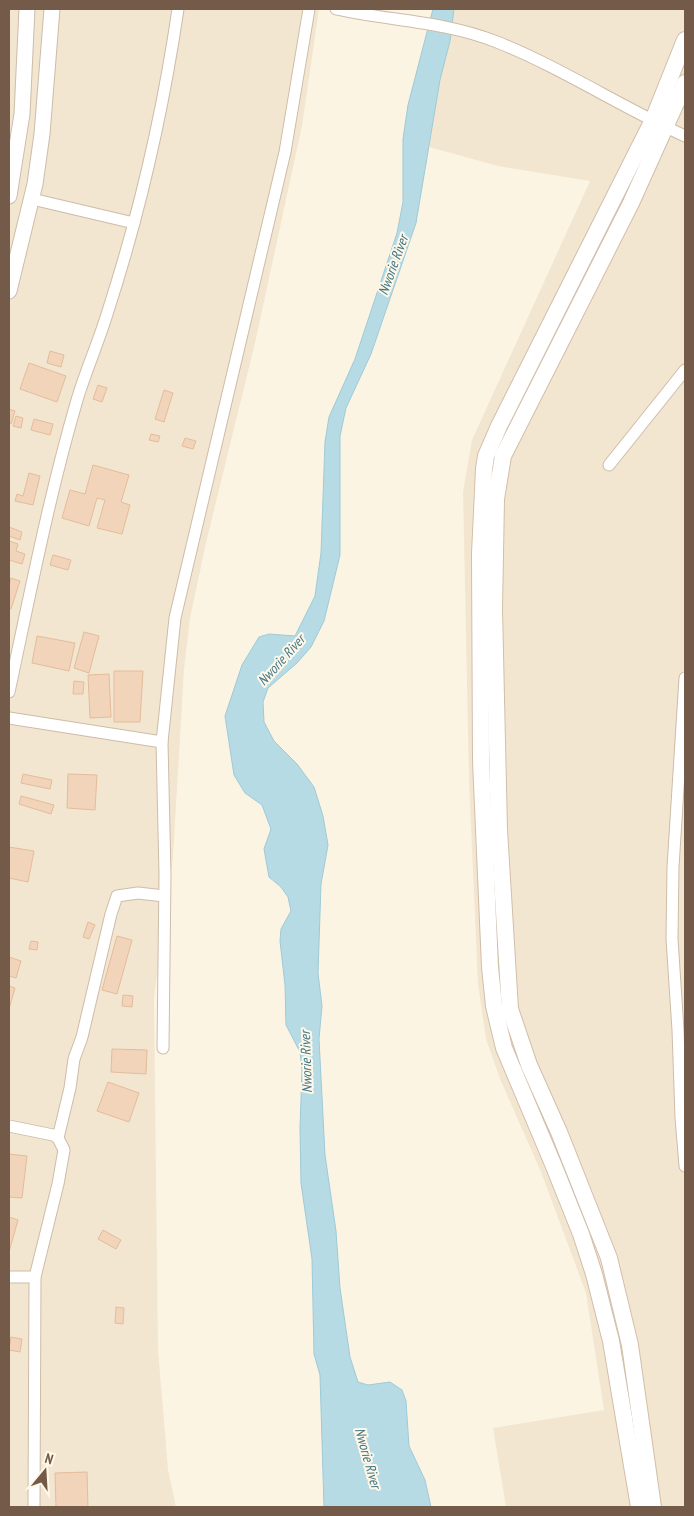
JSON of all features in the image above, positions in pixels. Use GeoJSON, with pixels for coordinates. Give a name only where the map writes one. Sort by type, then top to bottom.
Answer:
{"type":"FeatureCollection","features":[{"type":"Feature","properties":{"kind":"main road"},"geometry":{"type":"LineString","coordinates":[[653,1507],[630,1345],[609,1258],[559,1132],[529,1065],[510,1009],[499,830],[494,566],[496,499],[503,456],[660,124],[685,40]]}},
{"type":"Feature","properties":{"kind":"main road"},"geometry":{"type":"LineString","coordinates":[[639,1507],[611,1341],[594,1274],[557,1172],[504,1048],[494,1006],[481,761],[480,554],[486,456],[499,426],[660,124],[685,83]]}},
{"type":"Feature","properties":{"kind":"street"},"geometry":{"type":"LineString","coordinates":[[9,196],[22,114],[27,9]]}},
{"type":"Feature","properties":{"kind":"street"},"geometry":{"type":"LineString","coordinates":[[9,291],[14,250],[32,199],[42,134],[52,9]]}},
{"type":"Feature","properties":{"kind":"street"},"geometry":{"type":"LineString","coordinates":[[9,692],[44,524],[72,418],[108,312],[134,223],[168,73],[178,9]]}},
{"type":"Feature","properties":{"kind":"street"},"geometry":{"type":"LineString","coordinates":[[163,1048],[162,742],[175,618],[285,152],[309,9]]}},
{"type":"Feature","properties":{"kind":"street"},"geometry":{"type":"LineString","coordinates":[[336,9],[420,21],[497,42],[546,64],[685,136]]}},
{"type":"Feature","properties":{"kind":"street"},"geometry":{"type":"LineString","coordinates":[[32,199],[134,223]]}},
{"type":"Feature","properties":{"kind":"street"},"geometry":{"type":"LineString","coordinates":[[609,465],[685,370]]}},
{"type":"Feature","properties":{"kind":"street"},"geometry":{"type":"LineString","coordinates":[[685,678],[676,810],[672,930],[682,1063],[685,1166]]}},
{"type":"Feature","properties":{"kind":"street"},"geometry":{"type":"LineString","coordinates":[[9,718],[162,742]]}},
{"type":"Feature","properties":{"kind":"street"},"geometry":{"type":"LineString","coordinates":[[58,1138],[70,1088],[74,1059],[82,1037],[117,896],[138,893],[164,896]]}},
{"type":"Feature","properties":{"kind":"street"},"geometry":{"type":"LineString","coordinates":[[9,1126],[46,1132],[58,1138],[64,1150],[35,1277],[34,1507]]}},
{"type":"Feature","properties":{"kind":"street"},"geometry":{"type":"LineString","coordinates":[[9,1277],[35,1277]]}},
{"type":"Feature","properties":{"kind":"shaded area"},"geometry":{"type":"Polygon","coordinates":[[[9,9],[319,9],[302,126],[255,343],[206,543],[190,618],[184,670],[173,857],[154,998],[158,1349],[168,1469],[176,1507],[9,1507],[9,9]]]}},
{"type":"Feature","properties":{"kind":"shaded area"},"geometry":{"type":"Polygon","coordinates":[[[454,9],[685,9],[685,1507],[506,1507],[493,1428],[604,1410],[586,1293],[541,1172],[500,1079],[486,1039],[478,984],[469,782],[463,492],[472,440],[590,181],[498,166],[429,147],[440,79],[450,41],[454,9]]]}},
{"type":"Feature","properties":{"kind":"water","name":"Nworie River"},"geometry":{"type":"Polygon","coordinates":[[[433,9],[454,9],[450,41],[440,80],[416,223],[371,354],[346,408],[340,436],[340,555],[324,621],[311,647],[297,663],[268,688],[263,702],[264,722],[274,741],[297,764],[314,787],[323,816],[328,845],[321,884],[318,973],[322,1006],[319,1039],[325,1155],[336,1231],[340,1288],[350,1357],[358,1382],[368,1385],[390,1382],[402,1390],[406,1401],[409,1446],[425,1480],[431,1507],[324,1507],[320,1375],[314,1354],[312,1259],[301,1183],[302,1070],[300,1052],[286,1025],[285,985],[280,941],[281,929],[291,911],[288,897],[281,887],[269,877],[264,849],[271,829],[262,805],[245,793],[234,775],[225,716],[242,665],[259,637],[269,634],[295,636],[315,596],[321,553],[325,442],[329,417],[355,359],[397,233],[403,202],[403,139],[408,105],[433,9]]]}},
{"type":"Feature","properties":{"kind":"building"},"geometry":{"type":"Polygon","coordinates":[[[50,351],[64,355],[61,367],[47,363],[50,351]]]}},
{"type":"Feature","properties":{"kind":"building"},"geometry":{"type":"Polygon","coordinates":[[[29,363],[66,376],[57,402],[20,389],[29,363]]]}},
{"type":"Feature","properties":{"kind":"building"},"geometry":{"type":"Polygon","coordinates":[[[98,385],[107,388],[102,402],[93,399],[98,385]]]}},
{"type":"Feature","properties":{"kind":"building"},"geometry":{"type":"Polygon","coordinates":[[[164,390],[173,393],[164,422],[155,419],[164,390]]]}},
{"type":"Feature","properties":{"kind":"building"},"geometry":{"type":"Polygon","coordinates":[[[9,409],[15,411],[11,424],[9,423],[9,409]]]}},
{"type":"Feature","properties":{"kind":"building"},"geometry":{"type":"Polygon","coordinates":[[[16,416],[23,418],[21,428],[13,426],[16,416]]]}},
{"type":"Feature","properties":{"kind":"building"},"geometry":{"type":"Polygon","coordinates":[[[34,419],[53,424],[50,435],[31,430],[34,419]]]}},
{"type":"Feature","properties":{"kind":"building"},"geometry":{"type":"Polygon","coordinates":[[[151,434],[160,436],[158,442],[149,440],[151,434]]]}},
{"type":"Feature","properties":{"kind":"building"},"geometry":{"type":"Polygon","coordinates":[[[185,438],[196,441],[193,449],[182,446],[185,438]]]}},
{"type":"Feature","properties":{"kind":"building"},"geometry":{"type":"Polygon","coordinates":[[[93,465],[129,475],[121,502],[130,505],[122,534],[97,528],[105,500],[97,498],[89,526],[62,518],[70,490],[85,494],[93,465]]]}},
{"type":"Feature","properties":{"kind":"building"},"geometry":{"type":"Polygon","coordinates":[[[29,473],[40,476],[33,505],[15,501],[17,494],[23,496],[29,473]]]}},
{"type":"Feature","properties":{"kind":"building"},"geometry":{"type":"Polygon","coordinates":[[[9,527],[22,532],[20,540],[9,536],[9,527]]]}},
{"type":"Feature","properties":{"kind":"building"},"geometry":{"type":"Polygon","coordinates":[[[9,541],[18,544],[16,551],[25,554],[22,564],[9,560],[9,541]]]}},
{"type":"Feature","properties":{"kind":"building"},"geometry":{"type":"Polygon","coordinates":[[[53,555],[71,560],[68,570],[50,565],[53,555]]]}},
{"type":"Feature","properties":{"kind":"building"},"geometry":{"type":"Polygon","coordinates":[[[11,578],[20,581],[11,609],[9,609],[9,586],[11,578]]]}},
{"type":"Feature","properties":{"kind":"building"},"geometry":{"type":"Polygon","coordinates":[[[84,632],[99,636],[89,673],[74,668],[84,632]]]}},
{"type":"Feature","properties":{"kind":"building"},"geometry":{"type":"Polygon","coordinates":[[[37,636],[75,643],[69,671],[32,663],[37,636]]]}},
{"type":"Feature","properties":{"kind":"building"},"geometry":{"type":"Polygon","coordinates":[[[114,671],[143,671],[140,722],[114,722],[114,671]]]}},
{"type":"Feature","properties":{"kind":"building"},"geometry":{"type":"Polygon","coordinates":[[[109,674],[111,717],[90,718],[88,675],[109,674]]]}},
{"type":"Feature","properties":{"kind":"building"},"geometry":{"type":"Polygon","coordinates":[[[74,681],[84,682],[83,694],[73,694],[74,681]]]}},
{"type":"Feature","properties":{"kind":"building"},"geometry":{"type":"Polygon","coordinates":[[[23,774],[52,780],[50,789],[21,783],[23,774]]]}},
{"type":"Feature","properties":{"kind":"building"},"geometry":{"type":"Polygon","coordinates":[[[68,774],[97,775],[95,810],[67,808],[68,774]]]}},
{"type":"Feature","properties":{"kind":"building"},"geometry":{"type":"Polygon","coordinates":[[[21,796],[54,805],[51,814],[19,804],[21,796]]]}},
{"type":"Feature","properties":{"kind":"building"},"geometry":{"type":"Polygon","coordinates":[[[9,847],[34,851],[28,882],[9,878],[9,847]]]}},
{"type":"Feature","properties":{"kind":"building"},"geometry":{"type":"Polygon","coordinates":[[[88,922],[95,925],[89,939],[83,937],[88,922]]]}},
{"type":"Feature","properties":{"kind":"building"},"geometry":{"type":"Polygon","coordinates":[[[117,936],[132,940],[117,994],[102,990],[117,936]]]}},
{"type":"Feature","properties":{"kind":"building"},"geometry":{"type":"Polygon","coordinates":[[[31,941],[38,942],[37,950],[29,949],[31,941]]]}},
{"type":"Feature","properties":{"kind":"building"},"geometry":{"type":"Polygon","coordinates":[[[9,957],[21,961],[16,978],[9,976],[9,957]]]}},
{"type":"Feature","properties":{"kind":"building"},"geometry":{"type":"Polygon","coordinates":[[[9,986],[15,988],[9,1009],[9,986]]]}},
{"type":"Feature","properties":{"kind":"building"},"geometry":{"type":"Polygon","coordinates":[[[123,995],[133,996],[132,1007],[122,1006],[123,995]]]}},
{"type":"Feature","properties":{"kind":"building"},"geometry":{"type":"Polygon","coordinates":[[[112,1049],[147,1050],[146,1074],[111,1072],[112,1049]]]}},
{"type":"Feature","properties":{"kind":"building"},"geometry":{"type":"Polygon","coordinates":[[[108,1082],[139,1093],[129,1122],[97,1111],[108,1082]]]}},
{"type":"Feature","properties":{"kind":"building"},"geometry":{"type":"Polygon","coordinates":[[[9,1154],[27,1156],[22,1198],[9,1197],[9,1154]]]}},
{"type":"Feature","properties":{"kind":"building"},"geometry":{"type":"Polygon","coordinates":[[[9,1217],[18,1220],[9,1252],[9,1217]]]}},
{"type":"Feature","properties":{"kind":"building"},"geometry":{"type":"Polygon","coordinates":[[[103,1230],[121,1240],[116,1249],[98,1239],[103,1230]]]}},
{"type":"Feature","properties":{"kind":"building"},"geometry":{"type":"Polygon","coordinates":[[[116,1307],[124,1308],[123,1324],[115,1323],[116,1307]]]}},
{"type":"Feature","properties":{"kind":"building"},"geometry":{"type":"Polygon","coordinates":[[[11,1337],[22,1339],[20,1352],[9,1350],[11,1337]]]}},
{"type":"Feature","properties":{"kind":"building"},"geometry":{"type":"Polygon","coordinates":[[[87,1472],[88,1507],[56,1507],[55,1473],[87,1472]]]}}]}
